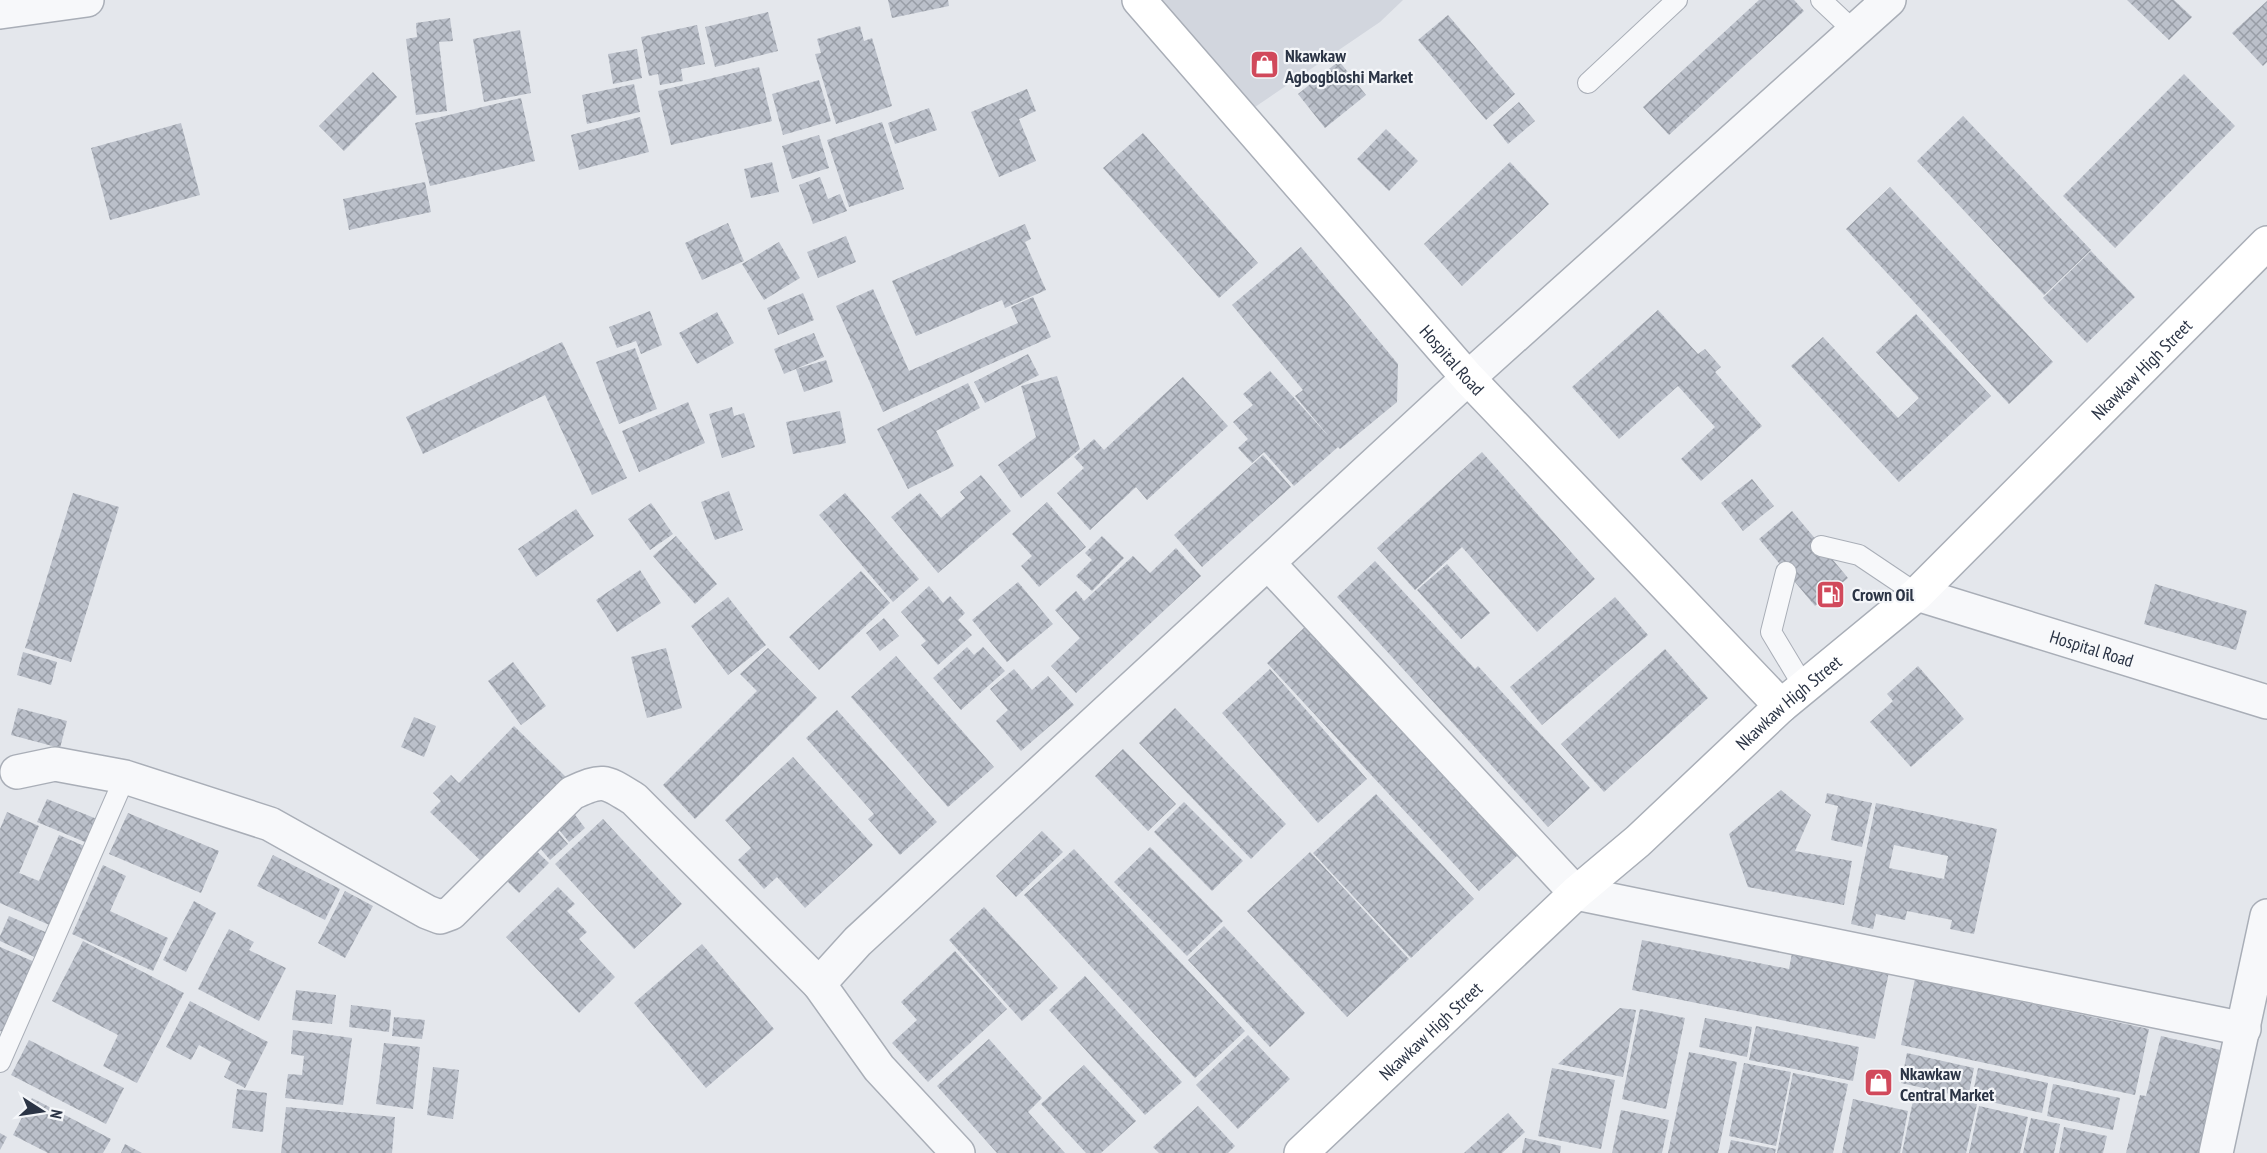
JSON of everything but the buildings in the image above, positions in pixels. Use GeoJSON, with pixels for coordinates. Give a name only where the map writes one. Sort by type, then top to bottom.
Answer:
{"type":"FeatureCollection","features":[{"type":"Feature","properties":{"kind":"main road","name":"Hospital Road"},"geometry":{"type":"LineString","coordinates":[[1139,0],[1468,378],[1792,697]]}},
{"type":"Feature","properties":{"kind":"main road","name":"Nkawkaw High Street"},"geometry":{"type":"LineString","coordinates":[[1301,1153],[1576,893],[1638,841],[1792,697],[1917,594],[2265,249]]}},
{"type":"Feature","properties":{"kind":"street"},"geometry":{"type":"LineString","coordinates":[[0,12],[87,0]]}},
{"type":"Feature","properties":{"kind":"street"},"geometry":{"type":"LineString","coordinates":[[819,984],[858,941],[1468,378],[1889,0]]}},
{"type":"Feature","properties":{"kind":"street"},"geometry":{"type":"LineString","coordinates":[[1268,563],[1576,893],[2244,1029]]}},
{"type":"Feature","properties":{"kind":"street","name":"Hospital Road"},"geometry":{"type":"LineString","coordinates":[[1917,594],[2267,702]]}},
{"type":"Feature","properties":{"kind":"street"},"geometry":{"type":"LineString","coordinates":[[17,772],[55,764],[124,777],[270,824],[427,912],[440,917],[451,913],[572,793],[594,783],[610,784],[634,799],[819,984],[879,1068],[958,1153]]}},
{"type":"Feature","properties":{"kind":"street"},"geometry":{"type":"LineString","coordinates":[[2216,1153],[2265,934]]}},
{"type":"Feature","properties":{"kind":"lane"},"geometry":{"type":"LineString","coordinates":[[1588,83],[1677,0]]}},
{"type":"Feature","properties":{"kind":"lane"},"geometry":{"type":"LineString","coordinates":[[1821,0],[1854,31]]}},
{"type":"Feature","properties":{"kind":"lane"},"geometry":{"type":"LineString","coordinates":[[1821,546],[1859,555],[1917,594]]}},
{"type":"Feature","properties":{"kind":"lane"},"geometry":{"type":"LineString","coordinates":[[1786,572],[1771,632],[1792,697]]}},
{"type":"Feature","properties":{"kind":"lane"},"geometry":{"type":"LineString","coordinates":[[0,1062],[124,777]]}},
{"type":"Feature","properties":{"kind":"shaded area","name":"Nkawkaw Agbogbloshi Market"},"geometry":{"type":"Polygon","coordinates":[[[1150,0],[1403,0],[1380,22],[1252,109],[1150,0]]]}},
{"type":"Feature","properties":{"kind":"place","name":"Nkawkaw Agbogbloshi Market"},"geometry":{"type":"Point","coordinates":[1264,65]}},
{"type":"Feature","properties":{"kind":"place","name":"Crown Oil"},"geometry":{"type":"Point","coordinates":[1831,594]}},
{"type":"Feature","properties":{"kind":"place","name":"Nkawkaw Central Market"},"geometry":{"type":"Point","coordinates":[1879,1083]}}]}
